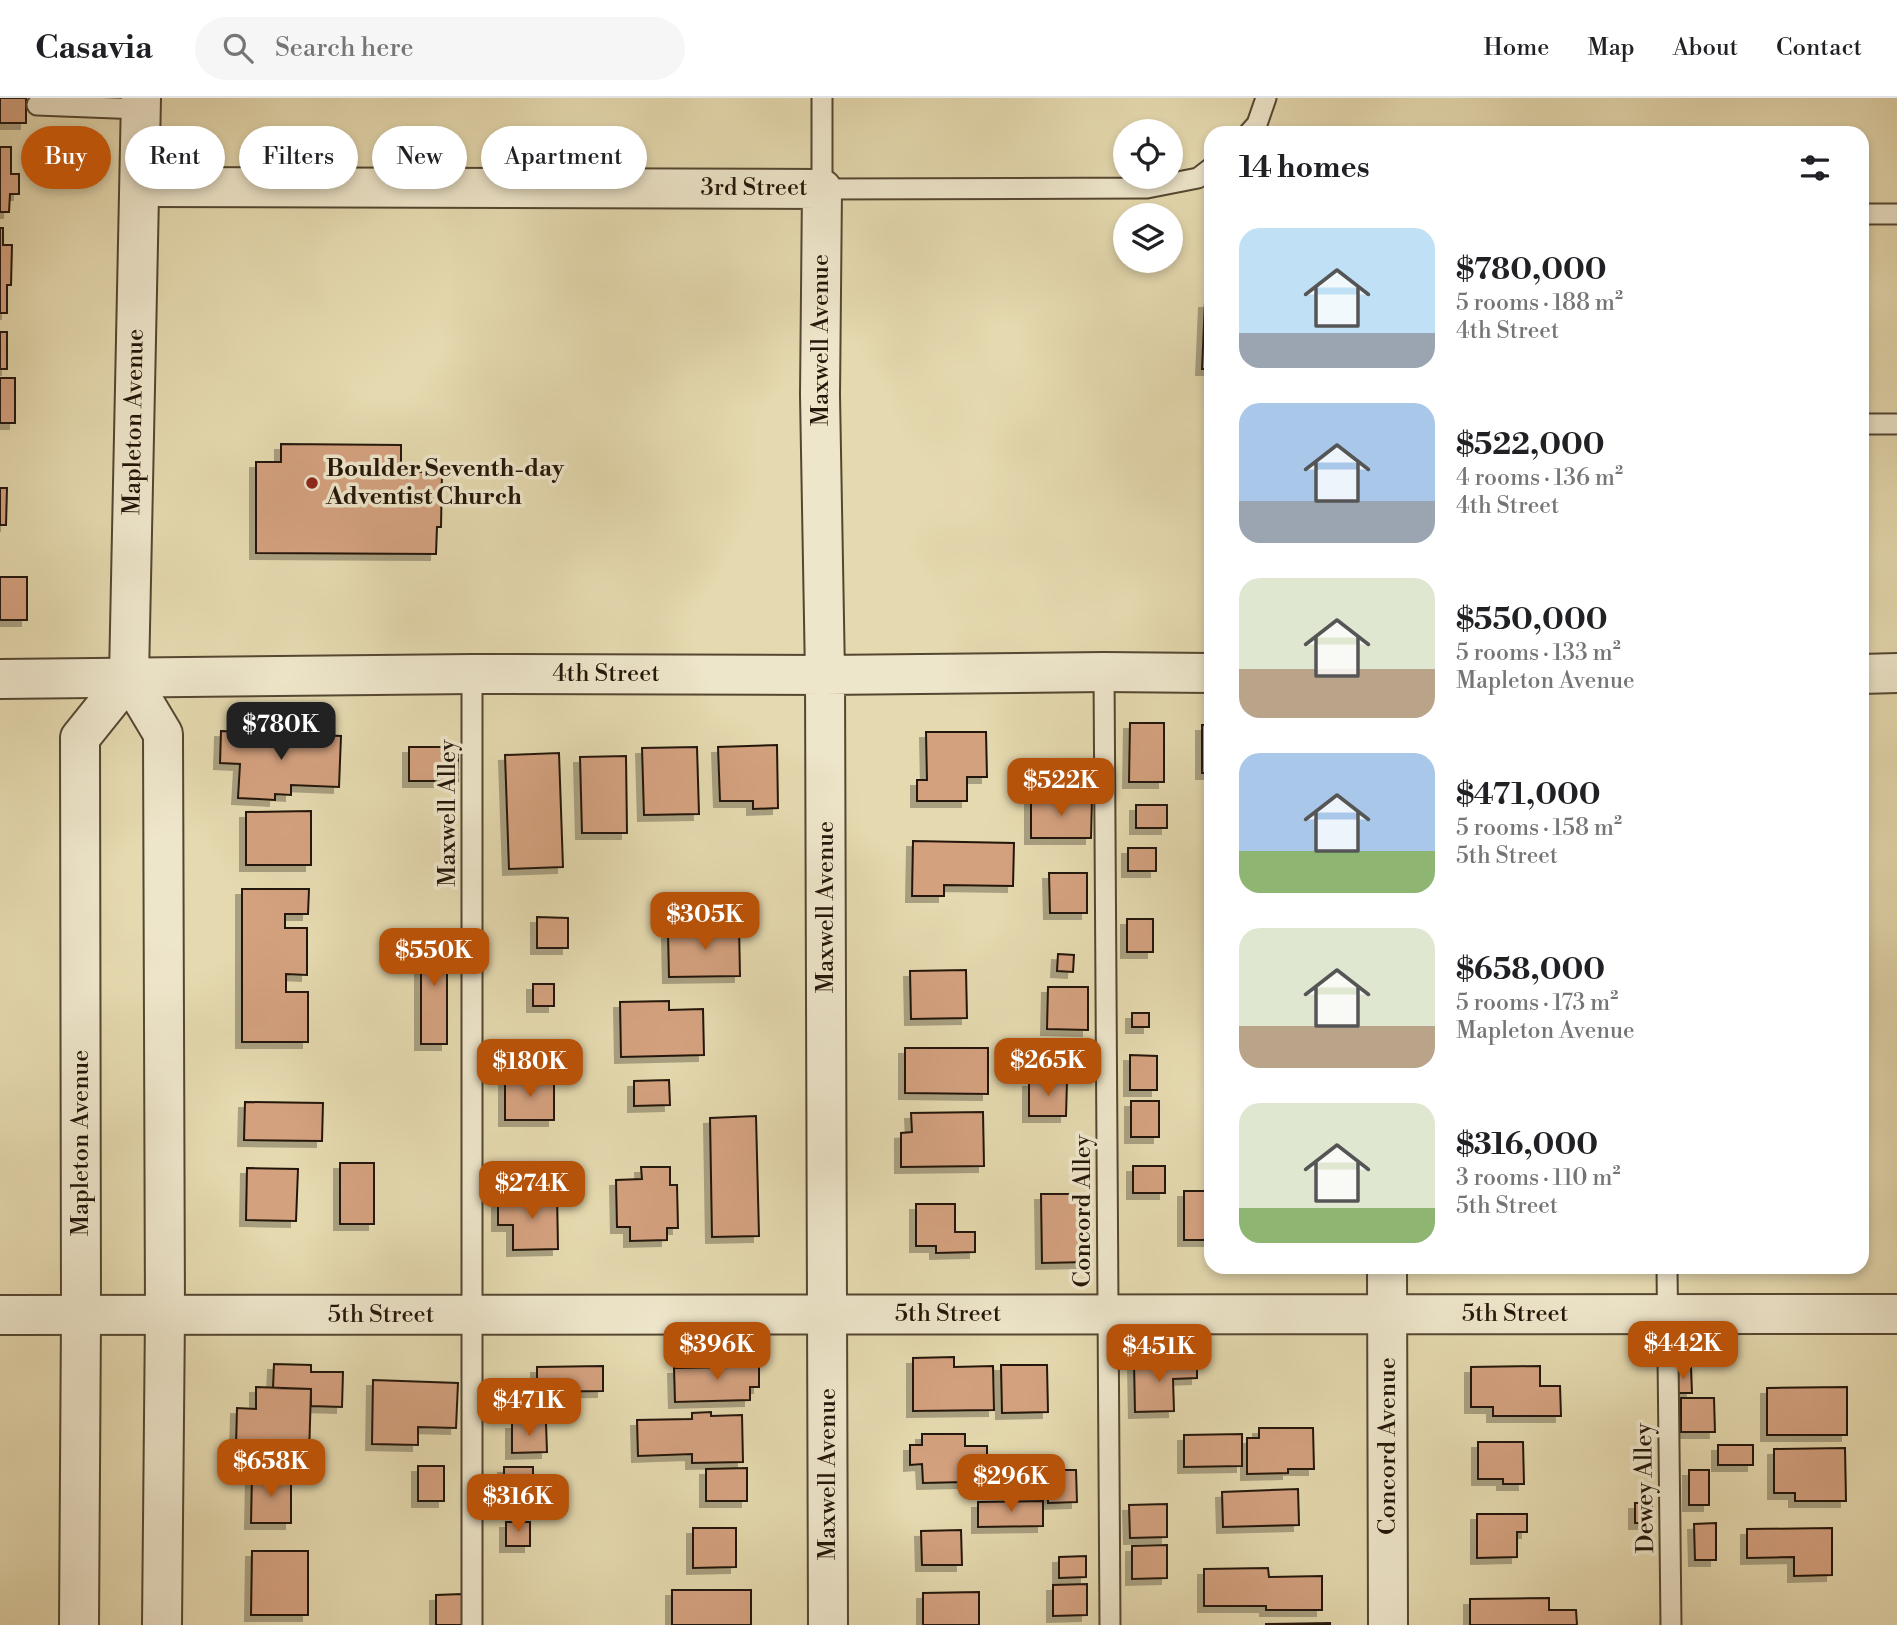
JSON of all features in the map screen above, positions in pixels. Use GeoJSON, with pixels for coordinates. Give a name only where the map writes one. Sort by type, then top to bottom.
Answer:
{"type":"FeatureCollection","features":[{"type":"Feature","properties":{"kind":"street","name":"Mapleton Avenue"},"geometry":{"type":"LineString","coordinates":[[141,103],[141,126]]}},
{"type":"Feature","properties":{"kind":"street","name":"3rd Street"},"geometry":{"type":"LineString","coordinates":[[225,178],[822,189]]}},
{"type":"Feature","properties":{"kind":"street","name":"Mapleton Avenue"},"geometry":{"type":"LineString","coordinates":[[79,1625],[80,738],[129,677],[141,189]]}},
{"type":"Feature","properties":{"kind":"street","name":"Maxwell Avenue"},"geometry":{"type":"LineString","coordinates":[[822,189],[820,408],[825,676],[828,1625]]}},
{"type":"Feature","properties":{"kind":"street","name":"4th Street"},"geometry":{"type":"LineString","coordinates":[[0,679],[472,674],[825,676],[1104,671],[1204,673]]}},
{"type":"Feature","properties":{"kind":"street"},"geometry":{"type":"LineString","coordinates":[[1869,674],[1897,673]]}},
{"type":"Feature","properties":{"kind":"street"},"geometry":{"type":"LineString","coordinates":[[129,677],[163,734],[165,1315],[162,1625]]}},
{"type":"Feature","properties":{"kind":"street","name":"Concord Avenue"},"geometry":{"type":"LineString","coordinates":[[1387,1274],[1388,1625]]}},
{"type":"Feature","properties":{"kind":"street","name":"5th Street"},"geometry":{"type":"LineString","coordinates":[[0,1315],[1897,1314]]}},
{"type":"Feature","properties":{"kind":"lane"},"geometry":{"type":"LineString","coordinates":[[822,98],[822,189],[1147,188],[1198,178],[1204,173]]}},
{"type":"Feature","properties":{"kind":"lane"},"geometry":{"type":"LineString","coordinates":[[1255,126],[1266,98]]}},
{"type":"Feature","properties":{"kind":"lane"},"geometry":{"type":"LineString","coordinates":[[37,105],[141,103]]}},
{"type":"Feature","properties":{"kind":"lane"},"geometry":{"type":"LineString","coordinates":[[1869,214],[1897,214]]}},
{"type":"Feature","properties":{"kind":"lane"},"geometry":{"type":"LineString","coordinates":[[1869,424],[1897,424]]}},
{"type":"Feature","properties":{"kind":"lane","name":"Concord Alley"},"geometry":{"type":"LineString","coordinates":[[1104,671],[1110,1625]]}},
{"type":"Feature","properties":{"kind":"lane","name":"Maxwell Alley"},"geometry":{"type":"LineString","coordinates":[[472,674],[472,1625]]}},
{"type":"Feature","properties":{"kind":"lane","name":"Dewey Alley"},"geometry":{"type":"LineString","coordinates":[[1667,1274],[1671,1625]]}},
{"type":"Feature","properties":{"kind":"building"},"geometry":{"type":"Polygon","coordinates":[[[0,98],[26,98],[26,123],[0,123],[0,98]]]}},
{"type":"Feature","properties":{"kind":"building"},"geometry":{"type":"Polygon","coordinates":[[[0,147],[11,147],[11,174],[19,174],[19,194],[10,194],[9,212],[0,212],[0,147]]]}},
{"type":"Feature","properties":{"kind":"building"},"geometry":{"type":"Polygon","coordinates":[[[0,228],[3,228],[3,245],[12,245],[7,313],[0,313],[0,228]]]}},
{"type":"Feature","properties":{"kind":"building"},"geometry":{"type":"Polygon","coordinates":[[[1204,324],[1204,369],[1202,369],[1204,324]]]}},
{"type":"Feature","properties":{"kind":"building"},"geometry":{"type":"Polygon","coordinates":[[[0,332],[7,332],[7,369],[0,369],[0,332]]]}},
{"type":"Feature","properties":{"kind":"building"},"geometry":{"type":"Polygon","coordinates":[[[0,378],[15,378],[15,423],[0,423],[0,378]]]}},
{"type":"Feature","properties":{"kind":"building"},"geometry":{"type":"Polygon","coordinates":[[[281,444],[401,445],[401,472],[442,472],[441,527],[437,527],[436,554],[256,553],[256,462],[281,462],[281,444]]]}},
{"type":"Feature","properties":{"kind":"building"},"geometry":{"type":"Polygon","coordinates":[[[0,488],[7,488],[6,525],[0,525],[0,488]]]}},
{"type":"Feature","properties":{"kind":"building"},"geometry":{"type":"Polygon","coordinates":[[[0,577],[27,577],[27,620],[0,620],[0,577]]]}},
{"type":"Feature","properties":{"kind":"building"},"geometry":{"type":"Polygon","coordinates":[[[1130,723],[1164,723],[1164,782],[1129,782],[1130,723]]]}},
{"type":"Feature","properties":{"kind":"building"},"geometry":{"type":"Polygon","coordinates":[[[1202,725],[1204,725],[1204,773],[1202,725]]]}},
{"type":"Feature","properties":{"kind":"building"},"geometry":{"type":"Polygon","coordinates":[[[221,731],[341,736],[339,787],[291,785],[291,795],[275,794],[275,800],[238,798],[240,764],[220,763],[221,731]]]}},
{"type":"Feature","properties":{"kind":"building"},"geometry":{"type":"Polygon","coordinates":[[[926,732],[986,732],[987,777],[967,777],[967,801],[917,801],[917,780],[927,780],[926,732]]]}},
{"type":"Feature","properties":{"kind":"building"},"geometry":{"type":"Polygon","coordinates":[[[777,745],[778,808],[753,809],[753,801],[720,801],[718,747],[777,745]]]}},
{"type":"Feature","properties":{"kind":"building"},"geometry":{"type":"Polygon","coordinates":[[[409,747],[458,747],[458,781],[409,781],[409,747]]]}},
{"type":"Feature","properties":{"kind":"building"},"geometry":{"type":"Polygon","coordinates":[[[697,747],[699,814],[644,815],[642,748],[697,747]]]}},
{"type":"Feature","properties":{"kind":"building"},"geometry":{"type":"Polygon","coordinates":[[[559,753],[563,867],[509,869],[505,755],[559,753]]]}},
{"type":"Feature","properties":{"kind":"building"},"geometry":{"type":"Polygon","coordinates":[[[626,756],[627,833],[582,833],[580,757],[626,756]]]}},
{"type":"Feature","properties":{"kind":"building"},"geometry":{"type":"Polygon","coordinates":[[[1031,798],[1092,799],[1091,838],[1031,838],[1031,798]]]}},
{"type":"Feature","properties":{"kind":"building"},"geometry":{"type":"Polygon","coordinates":[[[1136,805],[1167,805],[1167,828],[1136,828],[1136,805]]]}},
{"type":"Feature","properties":{"kind":"building"},"geometry":{"type":"Polygon","coordinates":[[[311,811],[311,865],[246,865],[246,812],[311,811]]]}},
{"type":"Feature","properties":{"kind":"building"},"geometry":{"type":"Polygon","coordinates":[[[913,841],[1014,843],[1013,886],[944,885],[944,896],[912,896],[913,841]]]}},
{"type":"Feature","properties":{"kind":"building"},"geometry":{"type":"Polygon","coordinates":[[[1128,848],[1156,848],[1156,871],[1128,871],[1128,848]]]}},
{"type":"Feature","properties":{"kind":"building"},"geometry":{"type":"Polygon","coordinates":[[[1049,873],[1087,873],[1087,913],[1050,913],[1049,873]]]}},
{"type":"Feature","properties":{"kind":"building"},"geometry":{"type":"Polygon","coordinates":[[[242,889],[309,889],[308,914],[285,914],[285,928],[307,928],[307,975],[286,974],[286,992],[308,992],[308,1042],[242,1042],[242,889]]]}},
{"type":"Feature","properties":{"kind":"building"},"geometry":{"type":"Polygon","coordinates":[[[537,917],[568,918],[568,948],[537,948],[537,917]]]}},
{"type":"Feature","properties":{"kind":"building"},"geometry":{"type":"Polygon","coordinates":[[[1127,919],[1153,919],[1153,952],[1127,952],[1127,919]]]}},
{"type":"Feature","properties":{"kind":"building"},"geometry":{"type":"Polygon","coordinates":[[[739,925],[740,976],[669,977],[668,933],[685,933],[685,927],[739,925]]]}},
{"type":"Feature","properties":{"kind":"building"},"geometry":{"type":"Polygon","coordinates":[[[421,932],[447,933],[447,1044],[421,1044],[421,932]]]}},
{"type":"Feature","properties":{"kind":"building"},"geometry":{"type":"Polygon","coordinates":[[[1058,954],[1074,955],[1073,972],[1057,971],[1058,954]]]}},
{"type":"Feature","properties":{"kind":"building"},"geometry":{"type":"Polygon","coordinates":[[[966,970],[967,1018],[911,1019],[910,971],[966,970]]]}},
{"type":"Feature","properties":{"kind":"building"},"geometry":{"type":"Polygon","coordinates":[[[533,984],[554,984],[554,1006],[533,1006],[533,984]]]}},
{"type":"Feature","properties":{"kind":"building"},"geometry":{"type":"Polygon","coordinates":[[[1048,987],[1088,987],[1088,1030],[1047,1029],[1048,987]]]}},
{"type":"Feature","properties":{"kind":"building"},"geometry":{"type":"Polygon","coordinates":[[[669,1001],[669,1010],[703,1009],[704,1055],[621,1057],[620,1002],[669,1001]]]}},
{"type":"Feature","properties":{"kind":"building"},"geometry":{"type":"Polygon","coordinates":[[[1132,1013],[1149,1013],[1149,1027],[1132,1027],[1132,1013]]]}},
{"type":"Feature","properties":{"kind":"building"},"geometry":{"type":"Polygon","coordinates":[[[905,1048],[988,1048],[988,1094],[905,1093],[905,1048]]]}},
{"type":"Feature","properties":{"kind":"building"},"geometry":{"type":"Polygon","coordinates":[[[1130,1055],[1157,1056],[1157,1090],[1130,1090],[1130,1055]]]}},
{"type":"Feature","properties":{"kind":"building"},"geometry":{"type":"Polygon","coordinates":[[[505,1079],[554,1079],[554,1120],[505,1120],[505,1079]]]}},
{"type":"Feature","properties":{"kind":"building"},"geometry":{"type":"Polygon","coordinates":[[[669,1080],[670,1105],[634,1106],[634,1081],[669,1080]]]}},
{"type":"Feature","properties":{"kind":"building"},"geometry":{"type":"Polygon","coordinates":[[[1029,1081],[1067,1081],[1066,1116],[1029,1116],[1029,1081]]]}},
{"type":"Feature","properties":{"kind":"building"},"geometry":{"type":"Polygon","coordinates":[[[1131,1101],[1159,1101],[1159,1137],[1131,1137],[1131,1101]]]}},
{"type":"Feature","properties":{"kind":"building"},"geometry":{"type":"Polygon","coordinates":[[[245,1102],[323,1103],[322,1141],[244,1140],[245,1102]]]}},
{"type":"Feature","properties":{"kind":"building"},"geometry":{"type":"Polygon","coordinates":[[[983,1112],[984,1166],[901,1167],[901,1133],[912,1132],[911,1113],[983,1112]]]}},
{"type":"Feature","properties":{"kind":"building"},"geometry":{"type":"Polygon","coordinates":[[[756,1116],[759,1236],[712,1237],[710,1118],[756,1116]]]}},
{"type":"Feature","properties":{"kind":"building"},"geometry":{"type":"Polygon","coordinates":[[[340,1163],[374,1163],[374,1224],[340,1224],[340,1163]]]}},
{"type":"Feature","properties":{"kind":"building"},"geometry":{"type":"Polygon","coordinates":[[[1133,1166],[1165,1166],[1165,1193],[1133,1193],[1133,1166]]]}},
{"type":"Feature","properties":{"kind":"building"},"geometry":{"type":"Polygon","coordinates":[[[641,1167],[670,1167],[670,1185],[677,1185],[678,1228],[667,1228],[667,1240],[630,1241],[630,1227],[617,1227],[616,1180],[642,1179],[641,1167]]]}},
{"type":"Feature","properties":{"kind":"building"},"geometry":{"type":"Polygon","coordinates":[[[247,1168],[298,1169],[296,1221],[246,1220],[247,1168]]]}},
{"type":"Feature","properties":{"kind":"building"},"geometry":{"type":"Polygon","coordinates":[[[1184,1191],[1204,1191],[1204,1240],[1184,1240],[1184,1191]]]}},
{"type":"Feature","properties":{"kind":"building"},"geometry":{"type":"Polygon","coordinates":[[[557,1192],[558,1249],[513,1250],[513,1225],[498,1225],[498,1200],[525,1199],[525,1193],[557,1192]]]}},
{"type":"Feature","properties":{"kind":"building"},"geometry":{"type":"Polygon","coordinates":[[[1041,1194],[1089,1194],[1089,1262],[1042,1263],[1041,1194]]]}},
{"type":"Feature","properties":{"kind":"building"},"geometry":{"type":"Polygon","coordinates":[[[916,1204],[955,1204],[955,1232],[975,1232],[975,1252],[936,1253],[936,1246],[916,1246],[916,1204]]]}},
{"type":"Feature","properties":{"kind":"building"},"geometry":{"type":"Polygon","coordinates":[[[749,1357],[749,1364],[759,1364],[759,1387],[750,1387],[750,1400],[675,1402],[674,1368],[731,1367],[731,1358],[749,1357]]]}},
{"type":"Feature","properties":{"kind":"building"},"geometry":{"type":"Polygon","coordinates":[[[954,1357],[954,1367],[993,1366],[994,1410],[913,1411],[913,1358],[954,1357]]]}},
{"type":"Feature","properties":{"kind":"building"},"geometry":{"type":"Polygon","coordinates":[[[1197,1361],[1197,1378],[1173,1379],[1174,1411],[1135,1412],[1134,1362],[1197,1361]]]}},
{"type":"Feature","properties":{"kind":"building"},"geometry":{"type":"Polygon","coordinates":[[[274,1364],[311,1365],[311,1372],[343,1372],[342,1407],[311,1406],[311,1389],[273,1388],[274,1364]]]}},
{"type":"Feature","properties":{"kind":"building"},"geometry":{"type":"Polygon","coordinates":[[[1001,1365],[1047,1365],[1048,1412],[1002,1413],[1001,1365]]]}},
{"type":"Feature","properties":{"kind":"building"},"geometry":{"type":"Polygon","coordinates":[[[603,1366],[603,1391],[537,1392],[537,1367],[603,1366]]]}},
{"type":"Feature","properties":{"kind":"building"},"geometry":{"type":"Polygon","coordinates":[[[1540,1366],[1540,1386],[1560,1386],[1561,1416],[1493,1416],[1493,1407],[1471,1407],[1471,1367],[1540,1366]]]}},
{"type":"Feature","properties":{"kind":"building"},"geometry":{"type":"Polygon","coordinates":[[[1675,1368],[1691,1368],[1692,1393],[1675,1393],[1675,1368]]]}},
{"type":"Feature","properties":{"kind":"building"},"geometry":{"type":"Polygon","coordinates":[[[373,1380],[458,1383],[456,1428],[418,1427],[418,1445],[372,1444],[373,1380]]]}},
{"type":"Feature","properties":{"kind":"building"},"geometry":{"type":"Polygon","coordinates":[[[256,1387],[311,1389],[309,1456],[261,1455],[261,1447],[236,1446],[237,1408],[256,1409],[256,1387]]]}},
{"type":"Feature","properties":{"kind":"building"},"geometry":{"type":"Polygon","coordinates":[[[1847,1387],[1847,1435],[1767,1435],[1767,1388],[1847,1387]]]}},
{"type":"Feature","properties":{"kind":"building"},"geometry":{"type":"Polygon","coordinates":[[[1681,1398],[1714,1398],[1715,1432],[1681,1432],[1681,1398]]]}},
{"type":"Feature","properties":{"kind":"building"},"geometry":{"type":"Polygon","coordinates":[[[711,1412],[711,1416],[742,1415],[743,1462],[692,1463],[692,1454],[638,1456],[637,1420],[692,1419],[692,1413],[711,1412]]]}},
{"type":"Feature","properties":{"kind":"building"},"geometry":{"type":"Polygon","coordinates":[[[512,1423],[546,1423],[547,1452],[512,1453],[512,1423]]]}},
{"type":"Feature","properties":{"kind":"building"},"geometry":{"type":"Polygon","coordinates":[[[1259,1428],[1313,1428],[1314,1469],[1247,1474],[1247,1438],[1259,1438],[1259,1428]]]}},
{"type":"Feature","properties":{"kind":"building"},"geometry":{"type":"Polygon","coordinates":[[[922,1434],[965,1434],[965,1446],[987,1446],[987,1470],[965,1470],[965,1482],[923,1483],[922,1464],[910,1465],[910,1445],[922,1445],[922,1434]]]}},
{"type":"Feature","properties":{"kind":"building"},"geometry":{"type":"Polygon","coordinates":[[[1242,1434],[1242,1466],[1184,1467],[1184,1435],[1242,1434]]]}},
{"type":"Feature","properties":{"kind":"building"},"geometry":{"type":"Polygon","coordinates":[[[1478,1442],[1523,1442],[1524,1484],[1503,1484],[1503,1479],[1478,1479],[1478,1442]]]}},
{"type":"Feature","properties":{"kind":"building"},"geometry":{"type":"Polygon","coordinates":[[[1718,1445],[1753,1445],[1753,1465],[1718,1465],[1718,1445]]]}},
{"type":"Feature","properties":{"kind":"building"},"geometry":{"type":"Polygon","coordinates":[[[1845,1448],[1846,1501],[1795,1501],[1795,1493],[1774,1493],[1774,1449],[1845,1448]]]}},
{"type":"Feature","properties":{"kind":"building"},"geometry":{"type":"Polygon","coordinates":[[[418,1466],[444,1466],[444,1501],[418,1501],[418,1466]]]}},
{"type":"Feature","properties":{"kind":"building"},"geometry":{"type":"Polygon","coordinates":[[[504,1467],[533,1467],[533,1501],[504,1501],[504,1467]]]}},
{"type":"Feature","properties":{"kind":"building"},"geometry":{"type":"Polygon","coordinates":[[[747,1468],[747,1501],[706,1501],[706,1469],[747,1468]]]}},
{"type":"Feature","properties":{"kind":"building"},"geometry":{"type":"Polygon","coordinates":[[[1048,1470],[1076,1470],[1077,1502],[1048,1503],[1048,1470]]]}},
{"type":"Feature","properties":{"kind":"building"},"geometry":{"type":"Polygon","coordinates":[[[1689,1470],[1709,1470],[1709,1505],[1689,1505],[1689,1470]]]}},
{"type":"Feature","properties":{"kind":"building"},"geometry":{"type":"Polygon","coordinates":[[[252,1475],[291,1476],[291,1523],[251,1523],[252,1475]]]}},
{"type":"Feature","properties":{"kind":"building"},"geometry":{"type":"Polygon","coordinates":[[[1298,1489],[1299,1525],[1223,1527],[1222,1492],[1298,1489]]]}},
{"type":"Feature","properties":{"kind":"building"},"geometry":{"type":"Polygon","coordinates":[[[1043,1501],[1043,1526],[978,1527],[978,1502],[1043,1501]]]}},
{"type":"Feature","properties":{"kind":"building"},"geometry":{"type":"Polygon","coordinates":[[[1635,1503],[1652,1503],[1652,1523],[1635,1523],[1635,1503]]]}},
{"type":"Feature","properties":{"kind":"building"},"geometry":{"type":"Polygon","coordinates":[[[1167,1504],[1167,1537],[1130,1538],[1129,1505],[1167,1504]]]}},
{"type":"Feature","properties":{"kind":"building"},"geometry":{"type":"Polygon","coordinates":[[[1477,1514],[1527,1514],[1527,1532],[1517,1532],[1517,1557],[1477,1558],[1477,1514]]]}},
{"type":"Feature","properties":{"kind":"building"},"geometry":{"type":"Polygon","coordinates":[[[506,1522],[530,1522],[530,1546],[506,1546],[506,1522]]]}},
{"type":"Feature","properties":{"kind":"building"},"geometry":{"type":"Polygon","coordinates":[[[1716,1523],[1716,1560],[1695,1560],[1694,1524],[1716,1523]]]}},
{"type":"Feature","properties":{"kind":"building"},"geometry":{"type":"Polygon","coordinates":[[[693,1528],[736,1528],[736,1567],[693,1568],[693,1528]]]}},
{"type":"Feature","properties":{"kind":"building"},"geometry":{"type":"Polygon","coordinates":[[[1832,1528],[1832,1575],[1794,1576],[1794,1557],[1747,1558],[1747,1529],[1832,1528]]]}},
{"type":"Feature","properties":{"kind":"building"},"geometry":{"type":"Polygon","coordinates":[[[961,1530],[962,1565],[922,1565],[921,1531],[961,1530]]]}},
{"type":"Feature","properties":{"kind":"building"},"geometry":{"type":"Polygon","coordinates":[[[1167,1545],[1167,1578],[1132,1579],[1132,1546],[1167,1545]]]}},
{"type":"Feature","properties":{"kind":"building"},"geometry":{"type":"Polygon","coordinates":[[[252,1551],[308,1551],[308,1615],[251,1615],[252,1551]]]}},
{"type":"Feature","properties":{"kind":"building"},"geometry":{"type":"Polygon","coordinates":[[[1086,1556],[1086,1577],[1059,1578],[1059,1557],[1086,1556]]]}},
{"type":"Feature","properties":{"kind":"building"},"geometry":{"type":"Polygon","coordinates":[[[1268,1568],[1269,1577],[1322,1576],[1322,1610],[1266,1610],[1266,1606],[1204,1606],[1204,1569],[1268,1568]]]}},
{"type":"Feature","properties":{"kind":"building"},"geometry":{"type":"Polygon","coordinates":[[[1087,1584],[1087,1615],[1053,1616],[1053,1585],[1087,1584]]]}},
{"type":"Feature","properties":{"kind":"building"},"geometry":{"type":"Polygon","coordinates":[[[672,1590],[751,1590],[751,1625],[672,1625],[672,1590]]]}},
{"type":"Feature","properties":{"kind":"building"},"geometry":{"type":"Polygon","coordinates":[[[979,1592],[979,1625],[923,1625],[923,1593],[979,1592]]]}},
{"type":"Feature","properties":{"kind":"building"},"geometry":{"type":"Polygon","coordinates":[[[462,1594],[462,1625],[436,1625],[436,1595],[462,1594]]]}},
{"type":"Feature","properties":{"kind":"building"},"geometry":{"type":"Polygon","coordinates":[[[1549,1598],[1549,1610],[1576,1610],[1577,1625],[1470,1625],[1470,1599],[1549,1598]]]}},
{"type":"Feature","properties":{"kind":"building"},"geometry":{"type":"Polygon","coordinates":[[[1266,1624],[1330,1625],[1266,1625],[1266,1624]]]}},
{"type":"Feature","properties":{"kind":"place","name":"Boulder Seventh-day Adventist Church"},"geometry":{"type":"Point","coordinates":[312,483]}}]}
